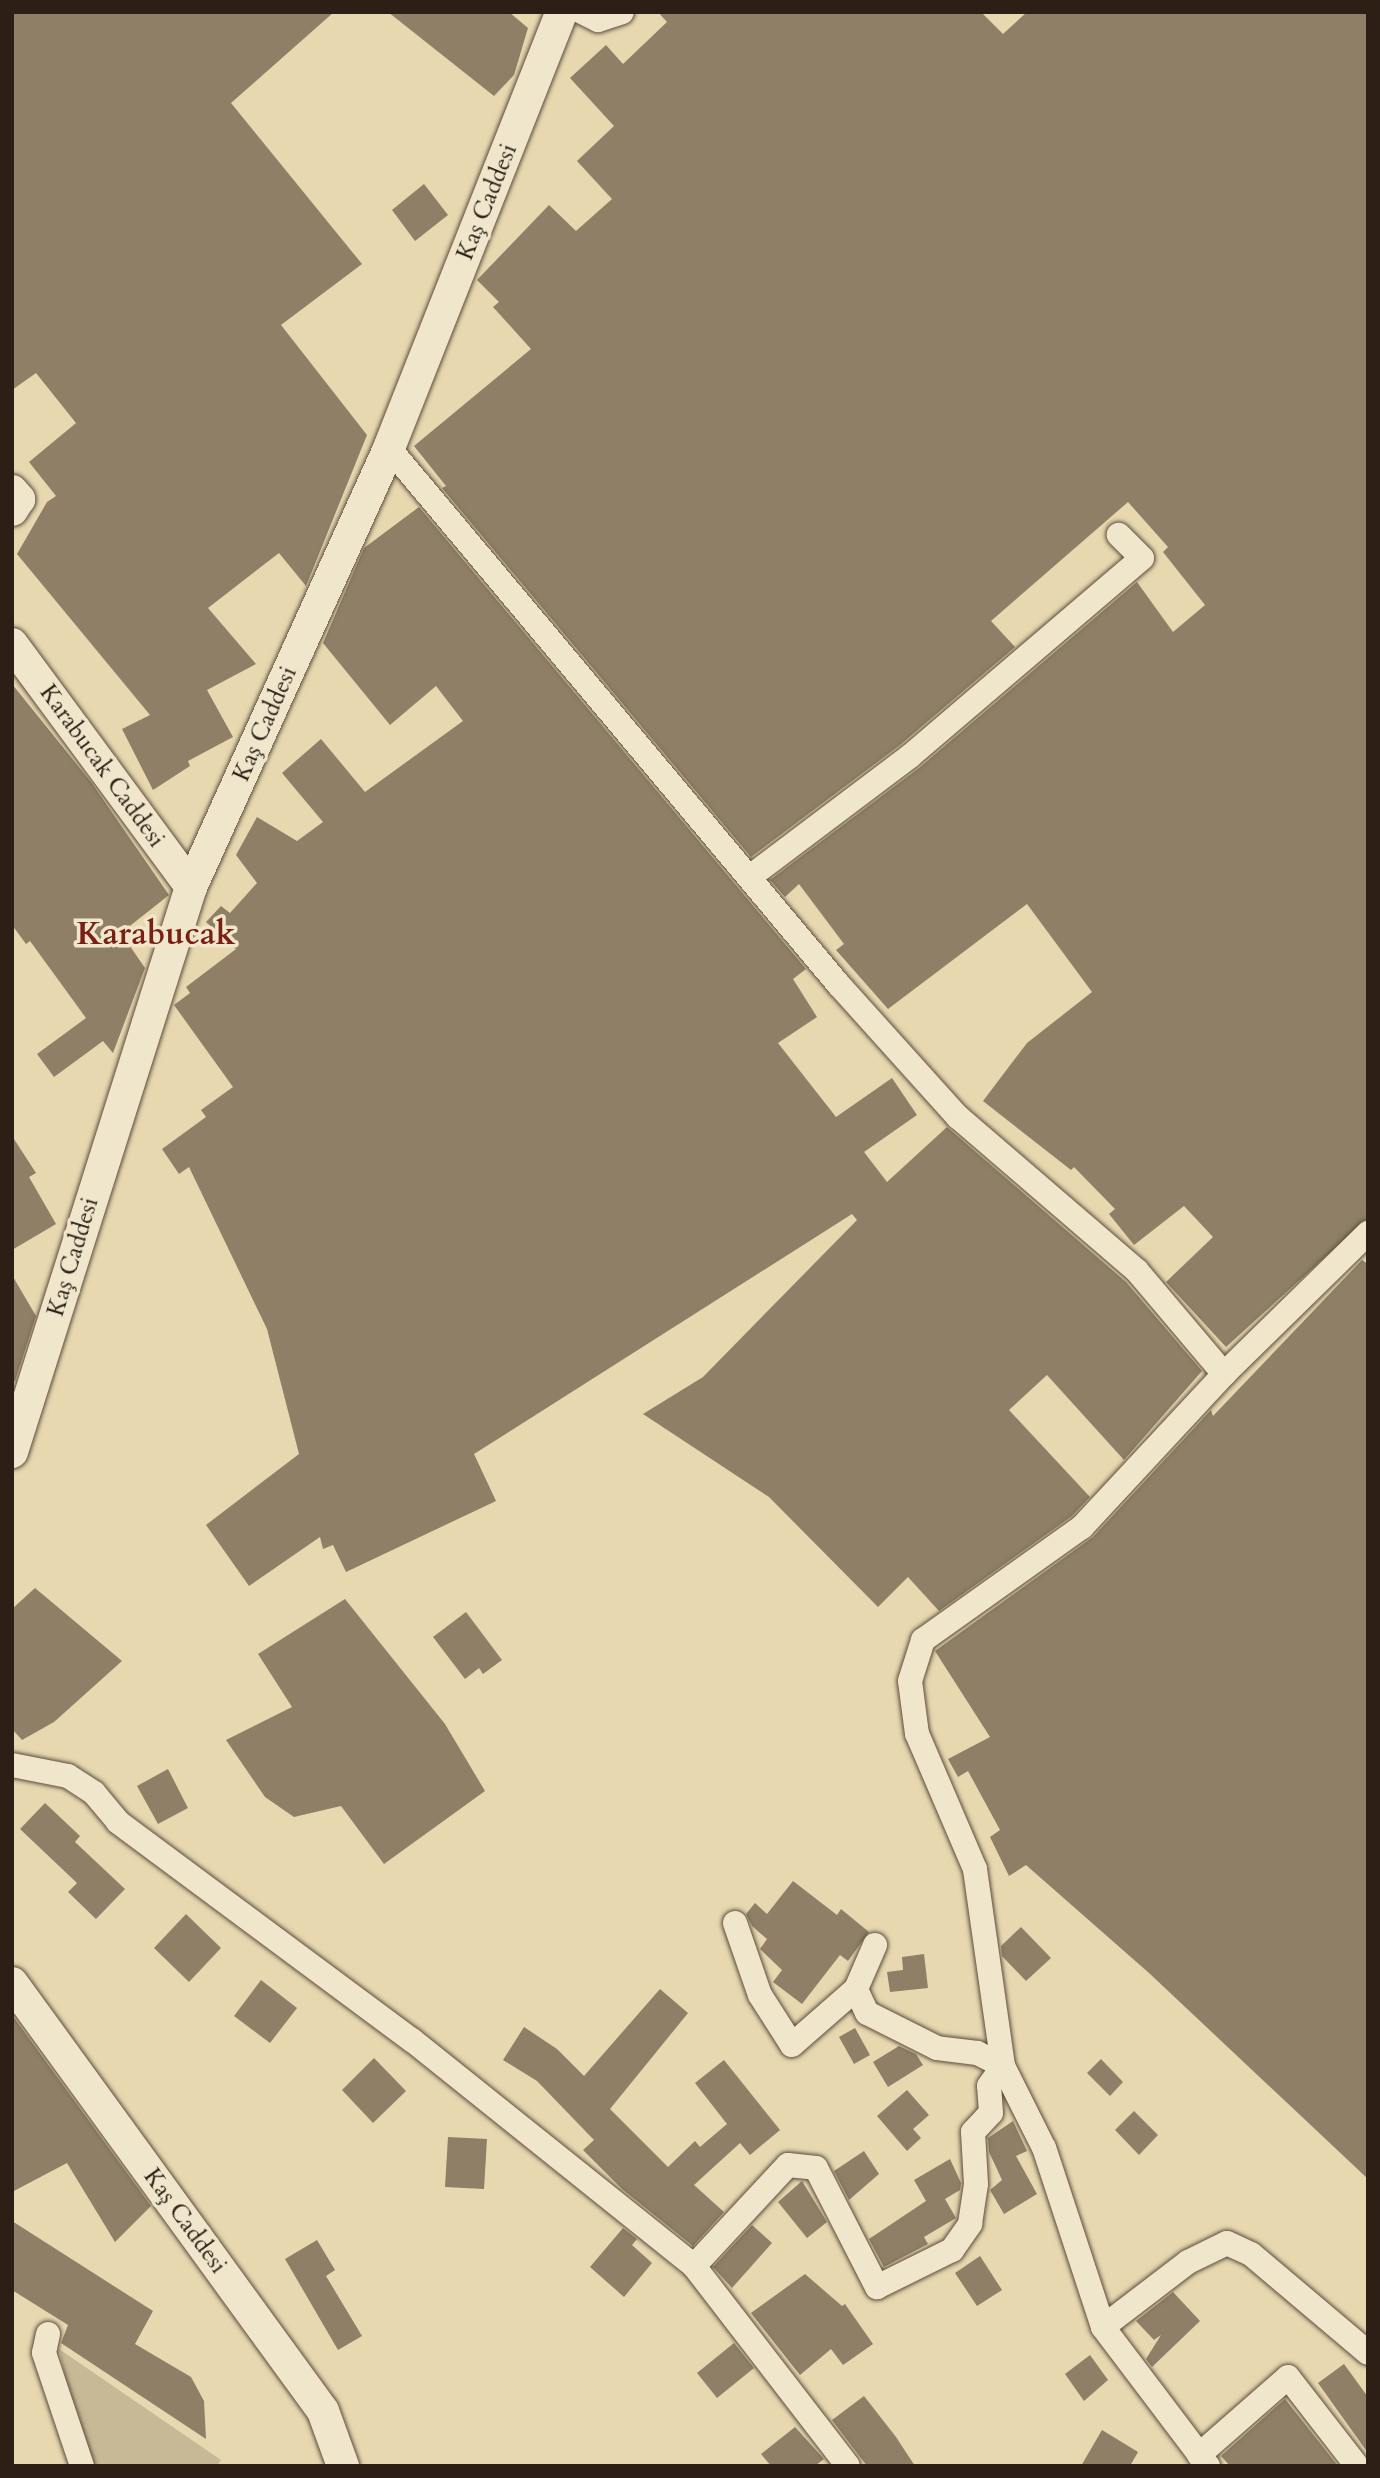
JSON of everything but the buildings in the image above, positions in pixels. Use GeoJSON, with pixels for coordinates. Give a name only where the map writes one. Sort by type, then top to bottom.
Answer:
{"type":"FeatureCollection","features":[{"type":"Feature","properties":{"kind":"street","name":"Kaş Caddesi"},"geometry":{"type":"LineString","coordinates":[[12,1452],[191,887],[389,448],[562,12]]}},
{"type":"Feature","properties":{"kind":"street"},"geometry":{"type":"LineString","coordinates":[[582,12],[598,20],[622,12]]}},
{"type":"Feature","properties":{"kind":"street"},"geometry":{"type":"LineString","coordinates":[[389,448],[751,876],[839,985],[958,1118],[1137,1271],[1224,1374]]}},
{"type":"Feature","properties":{"kind":"street"},"geometry":{"type":"LineString","coordinates":[[12,491],[19,499],[12,510]]}},
{"type":"Feature","properties":{"kind":"street"},"geometry":{"type":"LineString","coordinates":[[751,876],[909,757],[1142,558],[1119,536]]}},
{"type":"Feature","properties":{"kind":"street","name":"Karabucak Caddesi"},"geometry":{"type":"LineString","coordinates":[[12,644],[191,887]]}},
{"type":"Feature","properties":{"kind":"street"},"geometry":{"type":"LineString","coordinates":[[1357,2466],[1287,2377],[1203,2460],[1103,2327],[1044,2148],[1003,2066],[975,1869],[917,1734],[910,1681],[923,1640],[1082,1527],[1224,1374],[1368,1233]]}},
{"type":"Feature","properties":{"kind":"street"},"geometry":{"type":"LineString","coordinates":[[12,1765],[68,1776],[94,1793],[118,1822],[412,2040],[694,2266],[848,2466]]}},
{"type":"Feature","properties":{"kind":"street"},"geometry":{"type":"LineString","coordinates":[[735,1923],[760,1995],[792,2045],[856,1989],[875,1945]]}},
{"type":"Feature","properties":{"kind":"street","name":"Kaş Caddesi"},"geometry":{"type":"LineString","coordinates":[[12,1983],[323,2411],[343,2466]]}},
{"type":"Feature","properties":{"kind":"street"},"geometry":{"type":"LineString","coordinates":[[856,1989],[867,2012],[879,2019],[937,2049],[977,2053],[1003,2066]]}},
{"type":"Feature","properties":{"kind":"street"},"geometry":{"type":"LineString","coordinates":[[694,2266],[788,2165],[816,2168],[877,2287],[952,2250],[970,2224],[976,2184],[973,2132],[991,2113],[989,2086],[1003,2066]]}},
{"type":"Feature","properties":{"kind":"street"},"geometry":{"type":"LineString","coordinates":[[1103,2327],[1188,2262],[1227,2243],[1251,2254],[1368,2353]]}},
{"type":"Feature","properties":{"kind":"street"},"geometry":{"type":"LineString","coordinates":[[48,2334],[44,2353],[82,2466]]}},
{"type":"Feature","properties":{"kind":"shaded area"},"geometry":{"type":"Polygon","coordinates":[[[59,2349],[221,2460],[217,2466],[86,2466],[59,2349]]]}},
{"type":"Feature","properties":{"kind":"district","name":"Karabucak"},"geometry":{"type":"Point","coordinates":[156,934]}}]}
